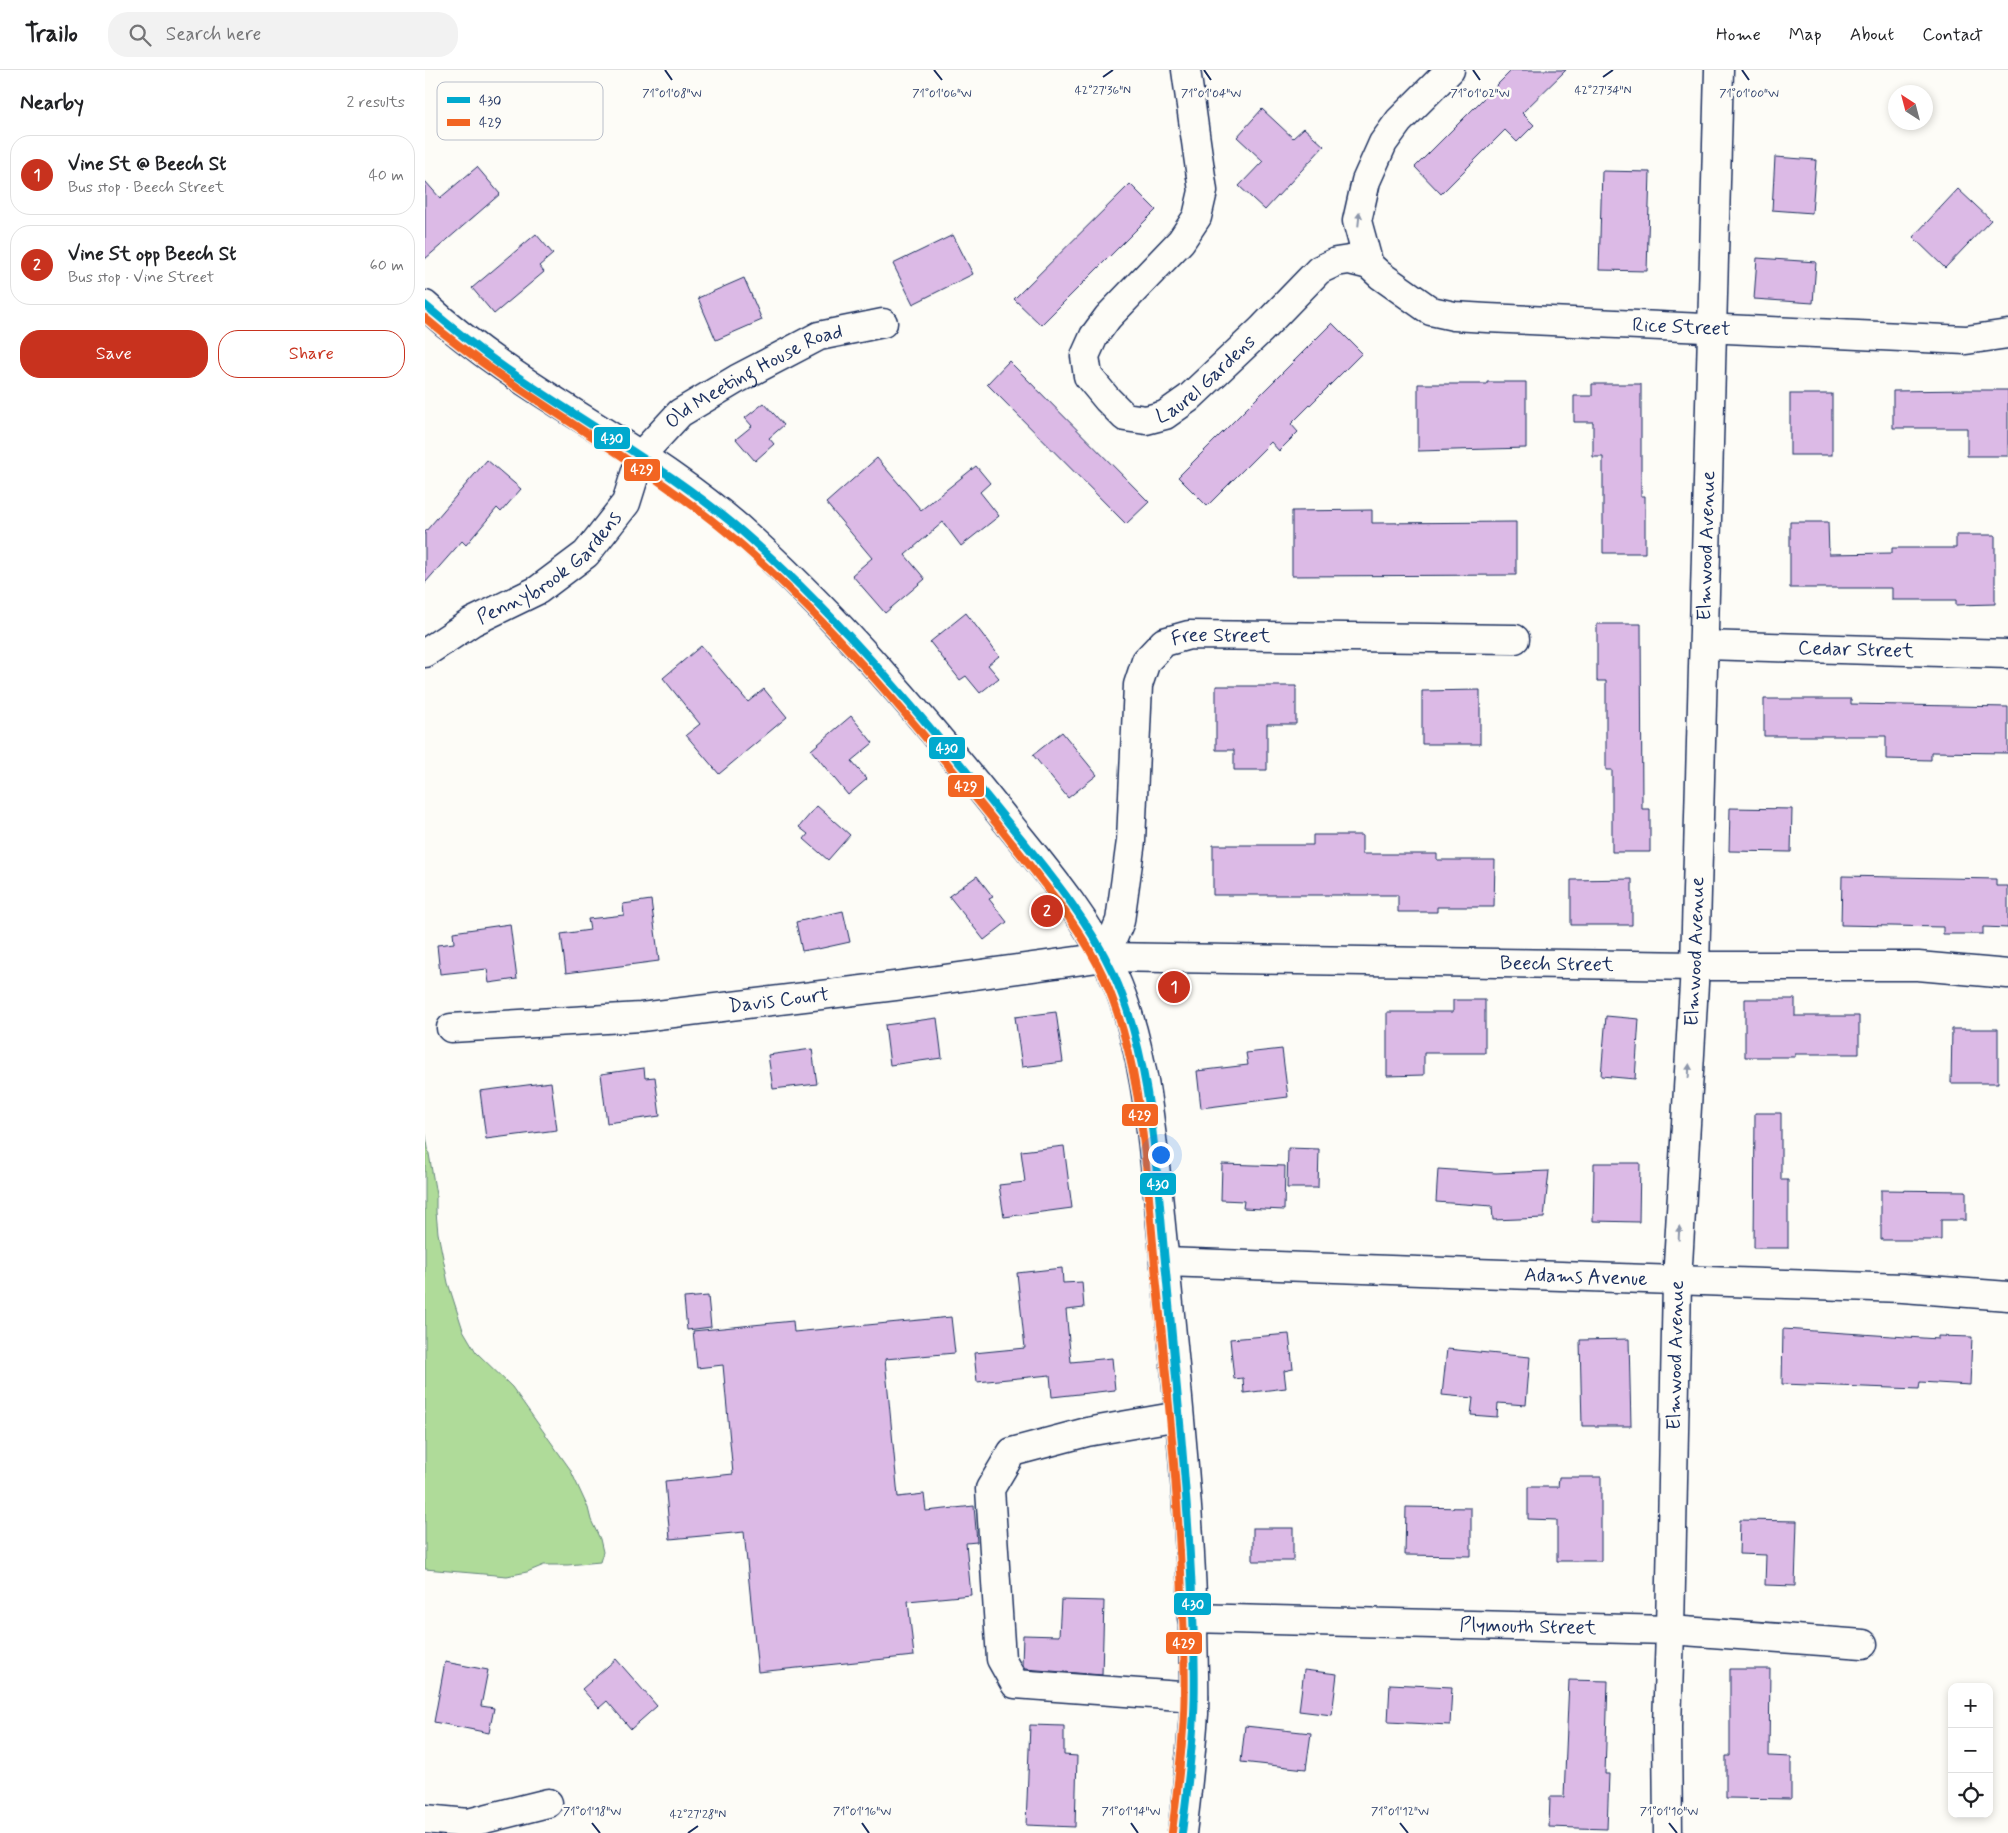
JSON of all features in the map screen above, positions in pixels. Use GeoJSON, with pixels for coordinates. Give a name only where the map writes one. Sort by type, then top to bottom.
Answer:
{"type":"FeatureCollection","features":[{"type":"Feature","properties":{"kind":"street","name":"Laurel Gardens"},"geometry":{"type":"LineString","coordinates":[[1186,70],[1203,191],[1197,217],[1181,241],[1109,317],[1094,336],[1085,356],[1088,376],[1107,399],[1125,417],[1146,420],[1165,415],[1189,398],[1261,330],[1319,270],[1336,262],[1349,260],[1369,265]]}},
{"type":"Feature","properties":{"kind":"street"},"geometry":{"type":"LineString","coordinates":[[1369,265],[1357,221],[1363,202],[1366,180],[1373,162],[1383,143],[1399,121],[1451,70]]}},
{"type":"Feature","properties":{"kind":"street","name":"Elmwood Avenue"},"geometry":{"type":"LineString","coordinates":[[1668,1833],[1667,1727],[1677,1282],[1695,966],[1719,70]]}},
{"type":"Feature","properties":{"kind":"street","name":"Rice Street"},"geometry":{"type":"LineString","coordinates":[[1369,265],[1431,311],[1454,316],[1966,340],[2008,334]]}},
{"type":"Feature","properties":{"kind":"street"},"geometry":{"type":"LineString","coordinates":[[425,305],[492,358],[533,387],[641,455],[703,500],[752,539],[878,669],[950,752],[1056,883],[1082,919],[1105,957],[1124,1000],[1134,1034],[1148,1110],[1165,1262],[1179,1416],[1189,1532],[1194,1697],[1190,1760],[1182,1833]]}},
{"type":"Feature","properties":{"kind":"street","name":"Old Meeting House Road"},"geometry":{"type":"LineString","coordinates":[[641,455],[680,413],[737,379],[819,336],[883,323]]}},
{"type":"Feature","properties":{"kind":"street","name":"Pennybrook Gardens"},"geometry":{"type":"LineString","coordinates":[[425,653],[472,622],[537,590],[586,554],[626,503],[641,455]]}},
{"type":"Feature","properties":{"kind":"street","name":"Free Street"},"geometry":{"type":"LineString","coordinates":[[1105,957],[1120,921],[1131,841],[1138,685],[1146,660],[1164,642],[1189,635],[1515,639]]}},
{"type":"Feature","properties":{"kind":"street","name":"Cedar Street"},"geometry":{"type":"LineString","coordinates":[[1704,645],[2008,654]]}},
{"type":"Feature","properties":{"kind":"street","name":"Beech Street"},"geometry":{"type":"LineString","coordinates":[[1105,957],[1695,966],[1918,966],[2008,974]]}},
{"type":"Feature","properties":{"kind":"street","name":"Davis Court"},"geometry":{"type":"LineString","coordinates":[[451,1028],[641,1017],[895,986],[1105,957]]}},
{"type":"Feature","properties":{"kind":"street","name":"Adams Avenue"},"geometry":{"type":"LineString","coordinates":[[1165,1262],[1912,1289],[2008,1296]]}},
{"type":"Feature","properties":{"kind":"street"},"geometry":{"type":"LineString","coordinates":[[1179,1416],[1087,1432],[1011,1452],[990,1489],[1001,1659],[1015,1684],[1194,1697]]}},
{"type":"Feature","properties":{"kind":"street","name":"Plymouth Street"},"geometry":{"type":"LineString","coordinates":[[1193,1618],[1670,1630],[1863,1644]]}},
{"type":"Feature","properties":{"kind":"street"},"geometry":{"type":"LineString","coordinates":[[425,1819],[468,1823],[548,1803]]}},
{"type":"Feature","properties":{"kind":"green space"},"geometry":{"type":"Polygon","coordinates":[[[425,1130],[436,1195],[438,1233],[448,1283],[463,1330],[476,1352],[512,1387],[570,1469],[600,1539],[603,1552],[600,1562],[544,1565],[527,1572],[507,1576],[425,1569],[425,1130]]]}},
{"type":"Feature","properties":{"kind":"building"},"geometry":{"type":"Polygon","coordinates":[[[1512,70],[1566,70],[1522,113],[1534,125],[1517,142],[1505,130],[1441,194],[1415,167],[1512,70]]]}},
{"type":"Feature","properties":{"kind":"building"},"geometry":{"type":"Polygon","coordinates":[[[1262,109],[1293,138],[1304,128],[1324,146],[1265,210],[1239,186],[1263,161],[1237,137],[1262,109]]]}},
{"type":"Feature","properties":{"kind":"building"},"geometry":{"type":"Polygon","coordinates":[[[1775,157],[1816,160],[1812,213],[1772,210],[1775,157]]]}},
{"type":"Feature","properties":{"kind":"building"},"geometry":{"type":"Polygon","coordinates":[[[477,167],[500,194],[425,259],[425,181],[440,198],[477,167]]]}},
{"type":"Feature","properties":{"kind":"building"},"geometry":{"type":"Polygon","coordinates":[[[1602,171],[1650,172],[1647,271],[1599,270],[1602,171]]]}},
{"type":"Feature","properties":{"kind":"building"},"geometry":{"type":"Polygon","coordinates":[[[1130,184],[1156,210],[1041,325],[1014,299],[1130,184]]]}},
{"type":"Feature","properties":{"kind":"building"},"geometry":{"type":"Polygon","coordinates":[[[1958,189],[1991,220],[1945,268],[1913,237],[1958,189]]]}},
{"type":"Feature","properties":{"kind":"building"},"geometry":{"type":"Polygon","coordinates":[[[536,234],[553,254],[539,266],[544,272],[494,314],[472,288],[536,234]]]}},
{"type":"Feature","properties":{"kind":"building"},"geometry":{"type":"Polygon","coordinates":[[[953,235],[973,274],[913,304],[893,264],[953,235]]]}},
{"type":"Feature","properties":{"kind":"building"},"geometry":{"type":"Polygon","coordinates":[[[1757,258],[1816,262],[1813,303],[1754,299],[1757,258]]]}},
{"type":"Feature","properties":{"kind":"building"},"geometry":{"type":"Polygon","coordinates":[[[744,278],[762,320],[716,340],[698,298],[744,278]]]}},
{"type":"Feature","properties":{"kind":"building"},"geometry":{"type":"Polygon","coordinates":[[[1332,323],[1362,353],[1291,424],[1298,432],[1279,451],[1271,442],[1207,506],[1178,477],[1332,323]]]}},
{"type":"Feature","properties":{"kind":"building"},"geometry":{"type":"Polygon","coordinates":[[[1009,361],[1149,502],[1126,524],[987,384],[1009,361]]]}},
{"type":"Feature","properties":{"kind":"building"},"geometry":{"type":"Polygon","coordinates":[[[1487,382],[1526,382],[1526,448],[1418,451],[1418,384],[1487,384],[1487,382]]]}},
{"type":"Feature","properties":{"kind":"building"},"geometry":{"type":"Polygon","coordinates":[[[1592,384],[1641,384],[1641,496],[1645,496],[1645,553],[1603,553],[1603,457],[1593,457],[1593,422],[1574,422],[1574,396],[1592,396],[1592,384]]]}},
{"type":"Feature","properties":{"kind":"building"},"geometry":{"type":"Polygon","coordinates":[[[2008,390],[2008,456],[1967,456],[1967,428],[1893,428],[1893,391],[2008,390]]]}},
{"type":"Feature","properties":{"kind":"building"},"geometry":{"type":"Polygon","coordinates":[[[1790,394],[1832,394],[1832,455],[1790,455],[1790,394]]]}},
{"type":"Feature","properties":{"kind":"building"},"geometry":{"type":"Polygon","coordinates":[[[764,403],[784,425],[769,438],[774,444],[755,461],[736,439],[752,426],[745,418],[764,403]]]}},
{"type":"Feature","properties":{"kind":"building"},"geometry":{"type":"Polygon","coordinates":[[[877,458],[921,510],[976,466],[990,483],[980,492],[999,516],[961,546],[943,522],[905,555],[925,579],[885,613],[852,575],[872,558],[826,503],[877,458]]]}},
{"type":"Feature","properties":{"kind":"building"},"geometry":{"type":"Polygon","coordinates":[[[487,460],[521,489],[501,512],[497,508],[466,545],[462,541],[425,583],[425,532],[487,460]]]}},
{"type":"Feature","properties":{"kind":"building"},"geometry":{"type":"Polygon","coordinates":[[[1372,510],[1372,523],[1516,522],[1516,575],[1292,576],[1292,511],[1372,510]]]}},
{"type":"Feature","properties":{"kind":"building"},"geometry":{"type":"Polygon","coordinates":[[[1790,522],[1828,522],[1829,554],[1892,553],[1892,548],[1956,548],[1956,535],[1995,535],[1995,604],[1956,605],[1956,600],[1892,600],[1892,588],[1790,588],[1790,522]]]}},
{"type":"Feature","properties":{"kind":"building"},"geometry":{"type":"Polygon","coordinates":[[[966,613],[999,656],[988,665],[999,678],[980,693],[966,676],[960,680],[930,642],[966,613]]]}},
{"type":"Feature","properties":{"kind":"building"},"geometry":{"type":"Polygon","coordinates":[[[1597,624],[1641,624],[1642,809],[1650,809],[1650,852],[1612,852],[1612,770],[1606,770],[1606,681],[1597,681],[1597,624]]]}},
{"type":"Feature","properties":{"kind":"building"},"geometry":{"type":"Polygon","coordinates":[[[701,646],[748,702],[764,689],[787,717],[719,774],[686,735],[700,724],[663,678],[701,646]]]}},
{"type":"Feature","properties":{"kind":"building"},"geometry":{"type":"Polygon","coordinates":[[[1216,686],[1296,686],[1296,724],[1267,724],[1267,770],[1234,770],[1234,750],[1216,750],[1216,686]]]}},
{"type":"Feature","properties":{"kind":"building"},"geometry":{"type":"Polygon","coordinates":[[[1480,690],[1480,744],[1422,744],[1422,691],[1480,690]]]}},
{"type":"Feature","properties":{"kind":"building"},"geometry":{"type":"Polygon","coordinates":[[[1764,699],[1851,699],[1851,704],[2008,707],[2008,753],[1931,752],[1931,760],[1886,759],[1886,736],[1764,736],[1764,699]]]}},
{"type":"Feature","properties":{"kind":"building"},"geometry":{"type":"Polygon","coordinates":[[[851,716],[873,743],[851,761],[867,779],[848,795],[811,750],[851,716]]]}},
{"type":"Feature","properties":{"kind":"building"},"geometry":{"type":"Polygon","coordinates":[[[1062,732],[1097,775],[1068,798],[1033,755],[1062,732]]]}},
{"type":"Feature","properties":{"kind":"building"},"geometry":{"type":"Polygon","coordinates":[[[817,806],[850,835],[828,860],[804,839],[808,834],[799,827],[817,806]]]}},
{"type":"Feature","properties":{"kind":"building"},"geometry":{"type":"Polygon","coordinates":[[[1730,808],[1792,809],[1791,852],[1729,851],[1730,808]]]}},
{"type":"Feature","properties":{"kind":"building"},"geometry":{"type":"Polygon","coordinates":[[[1313,835],[1362,835],[1362,854],[1437,854],[1437,860],[1495,860],[1494,907],[1437,907],[1437,912],[1398,912],[1398,895],[1213,895],[1213,845],[1313,845],[1313,835]]]}},
{"type":"Feature","properties":{"kind":"building"},"geometry":{"type":"Polygon","coordinates":[[[977,876],[993,897],[989,899],[1007,922],[984,940],[949,896],[977,876]]]}},
{"type":"Feature","properties":{"kind":"building"},"geometry":{"type":"Polygon","coordinates":[[[1842,876],[1996,879],[1996,886],[2008,886],[2008,928],[1983,927],[1983,934],[1943,934],[1943,927],[1841,925],[1842,876]]]}},
{"type":"Feature","properties":{"kind":"building"},"geometry":{"type":"Polygon","coordinates":[[[1632,879],[1632,925],[1571,925],[1571,880],[1632,879]]]}},
{"type":"Feature","properties":{"kind":"building"},"geometry":{"type":"Polygon","coordinates":[[[651,900],[659,961],[566,973],[561,934],[590,930],[588,919],[624,915],[623,904],[651,900]]]}},
{"type":"Feature","properties":{"kind":"building"},"geometry":{"type":"Polygon","coordinates":[[[843,911],[850,942],[802,951],[796,922],[843,911]]]}},
{"type":"Feature","properties":{"kind":"building"},"geometry":{"type":"Polygon","coordinates":[[[510,924],[517,979],[489,983],[487,969],[440,974],[437,945],[454,943],[453,932],[510,924]]]}},
{"type":"Feature","properties":{"kind":"building"},"geometry":{"type":"Polygon","coordinates":[[[1745,999],[1795,999],[1795,1016],[1859,1016],[1859,1054],[1795,1054],[1795,1057],[1745,1057],[1745,999]]]}},
{"type":"Feature","properties":{"kind":"building"},"geometry":{"type":"Polygon","coordinates":[[[1453,1000],[1485,1000],[1485,1053],[1424,1053],[1424,1075],[1387,1076],[1387,1012],[1453,1012],[1453,1000]]]}},
{"type":"Feature","properties":{"kind":"building"},"geometry":{"type":"Polygon","coordinates":[[[1056,1012],[1063,1062],[1022,1067],[1015,1017],[1056,1012]]]}},
{"type":"Feature","properties":{"kind":"building"},"geometry":{"type":"Polygon","coordinates":[[[1606,1016],[1639,1019],[1635,1079],[1601,1076],[1606,1016]]]}},
{"type":"Feature","properties":{"kind":"building"},"geometry":{"type":"Polygon","coordinates":[[[937,1018],[942,1058],[890,1065],[885,1025],[937,1018]]]}},
{"type":"Feature","properties":{"kind":"building"},"geometry":{"type":"Polygon","coordinates":[[[1952,1029],[1998,1029],[1998,1083],[1951,1083],[1952,1029]]]}},
{"type":"Feature","properties":{"kind":"building"},"geometry":{"type":"Polygon","coordinates":[[[812,1049],[817,1084],[773,1089],[768,1055],[812,1049]]]}},
{"type":"Feature","properties":{"kind":"building"},"geometry":{"type":"Polygon","coordinates":[[[1282,1049],[1288,1097],[1201,1108],[1197,1071],[1248,1065],[1246,1053],[1282,1049]]]}},
{"type":"Feature","properties":{"kind":"building"},"geometry":{"type":"Polygon","coordinates":[[[644,1068],[645,1078],[655,1077],[660,1116],[607,1123],[601,1074],[644,1068]]]}},
{"type":"Feature","properties":{"kind":"building"},"geometry":{"type":"Polygon","coordinates":[[[551,1082],[557,1130],[486,1139],[480,1091],[551,1082]]]}},
{"type":"Feature","properties":{"kind":"building"},"geometry":{"type":"Polygon","coordinates":[[[1755,1113],[1781,1113],[1781,1180],[1788,1180],[1788,1248],[1754,1248],[1755,1113]]]}},
{"type":"Feature","properties":{"kind":"building"},"geometry":{"type":"Polygon","coordinates":[[[1064,1146],[1072,1208],[1004,1217],[999,1185],[1025,1182],[1021,1151],[1064,1146]]]}},
{"type":"Feature","properties":{"kind":"building"},"geometry":{"type":"Polygon","coordinates":[[[1288,1148],[1319,1149],[1318,1188],[1287,1188],[1288,1148]]]}},
{"type":"Feature","properties":{"kind":"building"},"geometry":{"type":"Polygon","coordinates":[[[1594,1163],[1640,1163],[1639,1222],[1593,1221],[1594,1163]]]}},
{"type":"Feature","properties":{"kind":"building"},"geometry":{"type":"Polygon","coordinates":[[[1222,1164],[1285,1166],[1284,1210],[1243,1208],[1244,1201],[1221,1200],[1222,1164]]]}},
{"type":"Feature","properties":{"kind":"building"},"geometry":{"type":"Polygon","coordinates":[[[1438,1169],[1496,1173],[1549,1171],[1544,1218],[1493,1220],[1492,1206],[1436,1202],[1438,1169]]]}},
{"type":"Feature","properties":{"kind":"building"},"geometry":{"type":"Polygon","coordinates":[[[1881,1190],[1966,1191],[1966,1220],[1941,1220],[1941,1240],[1881,1240],[1881,1190]]]}},
{"type":"Feature","properties":{"kind":"building"},"geometry":{"type":"Polygon","coordinates":[[[1062,1268],[1063,1283],[1082,1282],[1084,1308],[1066,1310],[1071,1362],[1112,1358],[1115,1390],[1052,1397],[1050,1375],[977,1382],[974,1353],[1025,1348],[1017,1273],[1062,1268]]]}},
{"type":"Feature","properties":{"kind":"building"},"geometry":{"type":"Polygon","coordinates":[[[708,1296],[711,1327],[687,1330],[684,1298],[708,1296]]]}},
{"type":"Feature","properties":{"kind":"building"},"geometry":{"type":"Polygon","coordinates":[[[951,1317],[955,1353],[885,1359],[898,1497],[924,1494],[926,1511],[974,1506],[977,1542],[966,1543],[971,1595],[908,1601],[914,1656],[758,1672],[744,1532],[670,1539],[665,1481],[733,1474],[723,1365],[697,1368],[693,1331],[793,1321],[794,1332],[951,1317]]]}},
{"type":"Feature","properties":{"kind":"building"},"geometry":{"type":"Polygon","coordinates":[[[1783,1329],[1938,1339],[1938,1336],[1972,1337],[1970,1385],[1920,1382],[1919,1389],[1782,1384],[1783,1329]]]}},
{"type":"Feature","properties":{"kind":"building"},"geometry":{"type":"Polygon","coordinates":[[[1289,1334],[1293,1369],[1284,1371],[1286,1388],[1244,1393],[1243,1378],[1234,1379],[1230,1339],[1289,1334]]]}},
{"type":"Feature","properties":{"kind":"building"},"geometry":{"type":"Polygon","coordinates":[[[1629,1339],[1631,1426],[1582,1426],[1580,1340],[1629,1339]]]}},
{"type":"Feature","properties":{"kind":"building"},"geometry":{"type":"Polygon","coordinates":[[[1447,1349],[1530,1357],[1526,1405],[1498,1403],[1497,1417],[1471,1415],[1473,1398],[1442,1395],[1447,1349]]]}},
{"type":"Feature","properties":{"kind":"building"},"geometry":{"type":"Polygon","coordinates":[[[1559,1477],[1601,1477],[1601,1561],[1557,1561],[1557,1520],[1528,1519],[1528,1487],[1558,1487],[1559,1477]]]}},
{"type":"Feature","properties":{"kind":"building"},"geometry":{"type":"Polygon","coordinates":[[[1406,1507],[1471,1508],[1471,1556],[1405,1555],[1406,1507]]]}},
{"type":"Feature","properties":{"kind":"building"},"geometry":{"type":"Polygon","coordinates":[[[1740,1520],[1797,1521],[1795,1586],[1765,1585],[1766,1555],[1739,1554],[1740,1520]]]}},
{"type":"Feature","properties":{"kind":"building"},"geometry":{"type":"Polygon","coordinates":[[[1253,1528],[1293,1528],[1293,1561],[1253,1561],[1253,1528]]]}},
{"type":"Feature","properties":{"kind":"building"},"geometry":{"type":"Polygon","coordinates":[[[1061,1600],[1104,1601],[1102,1675],[1025,1669],[1022,1665],[1023,1635],[1059,1636],[1061,1600]]]}},
{"type":"Feature","properties":{"kind":"building"},"geometry":{"type":"Polygon","coordinates":[[[616,1659],[657,1706],[631,1729],[607,1701],[599,1708],[582,1689],[616,1659]]]}},
{"type":"Feature","properties":{"kind":"building"},"geometry":{"type":"Polygon","coordinates":[[[445,1662],[488,1670],[481,1706],[494,1708],[489,1733],[434,1722],[445,1662]]]}},
{"type":"Feature","properties":{"kind":"building"},"geometry":{"type":"Polygon","coordinates":[[[1730,1669],[1770,1669],[1769,1756],[1791,1757],[1791,1799],[1726,1798],[1726,1756],[1730,1756],[1730,1669]]]}},
{"type":"Feature","properties":{"kind":"building"},"geometry":{"type":"Polygon","coordinates":[[[1304,1670],[1337,1674],[1332,1715],[1299,1711],[1304,1670]]]}},
{"type":"Feature","properties":{"kind":"building"},"geometry":{"type":"Polygon","coordinates":[[[1569,1680],[1608,1681],[1605,1774],[1609,1774],[1607,1829],[1549,1827],[1550,1797],[1564,1797],[1569,1680]]]}},
{"type":"Feature","properties":{"kind":"building"},"geometry":{"type":"Polygon","coordinates":[[[1390,1684],[1452,1687],[1450,1725],[1388,1722],[1390,1684]]]}},
{"type":"Feature","properties":{"kind":"building"},"geometry":{"type":"Polygon","coordinates":[[[1030,1725],[1064,1726],[1064,1755],[1077,1756],[1075,1827],[1026,1825],[1030,1725]]]}},
{"type":"Feature","properties":{"kind":"building"},"geometry":{"type":"Polygon","coordinates":[[[1245,1726],[1311,1733],[1306,1769],[1241,1762],[1245,1726]]]}},
{"type":"Feature","properties":{"kind":"transit line","name":"430"},"geometry":{"type":"LineString","coordinates":[[425,305],[505,368],[695,494],[725,517],[788,573],[883,674],[1002,815],[1077,911],[1113,973],[1127,1008],[1137,1044],[1151,1120],[1184,1473],[1193,1609],[1195,1684],[1192,1743],[1182,1833]]}},
{"type":"Feature","properties":{"kind":"transit line","name":"429"},"geometry":{"type":"LineString","coordinates":[[425,318],[463,349],[666,486],[706,516],[744,547],[812,611],[876,680],[937,751],[1041,879],[1082,938],[1105,980],[1118,1015],[1128,1051],[1142,1126],[1175,1475],[1185,1684],[1182,1743],[1172,1832]]}},
{"type":"Feature","properties":{"kind":"place","name":"Vine St opp Beech St"},"geometry":{"type":"Point","coordinates":[1047,911]}},
{"type":"Feature","properties":{"kind":"place","name":"Vine St @ Beech St"},"geometry":{"type":"Point","coordinates":[1174,987]}}]}
